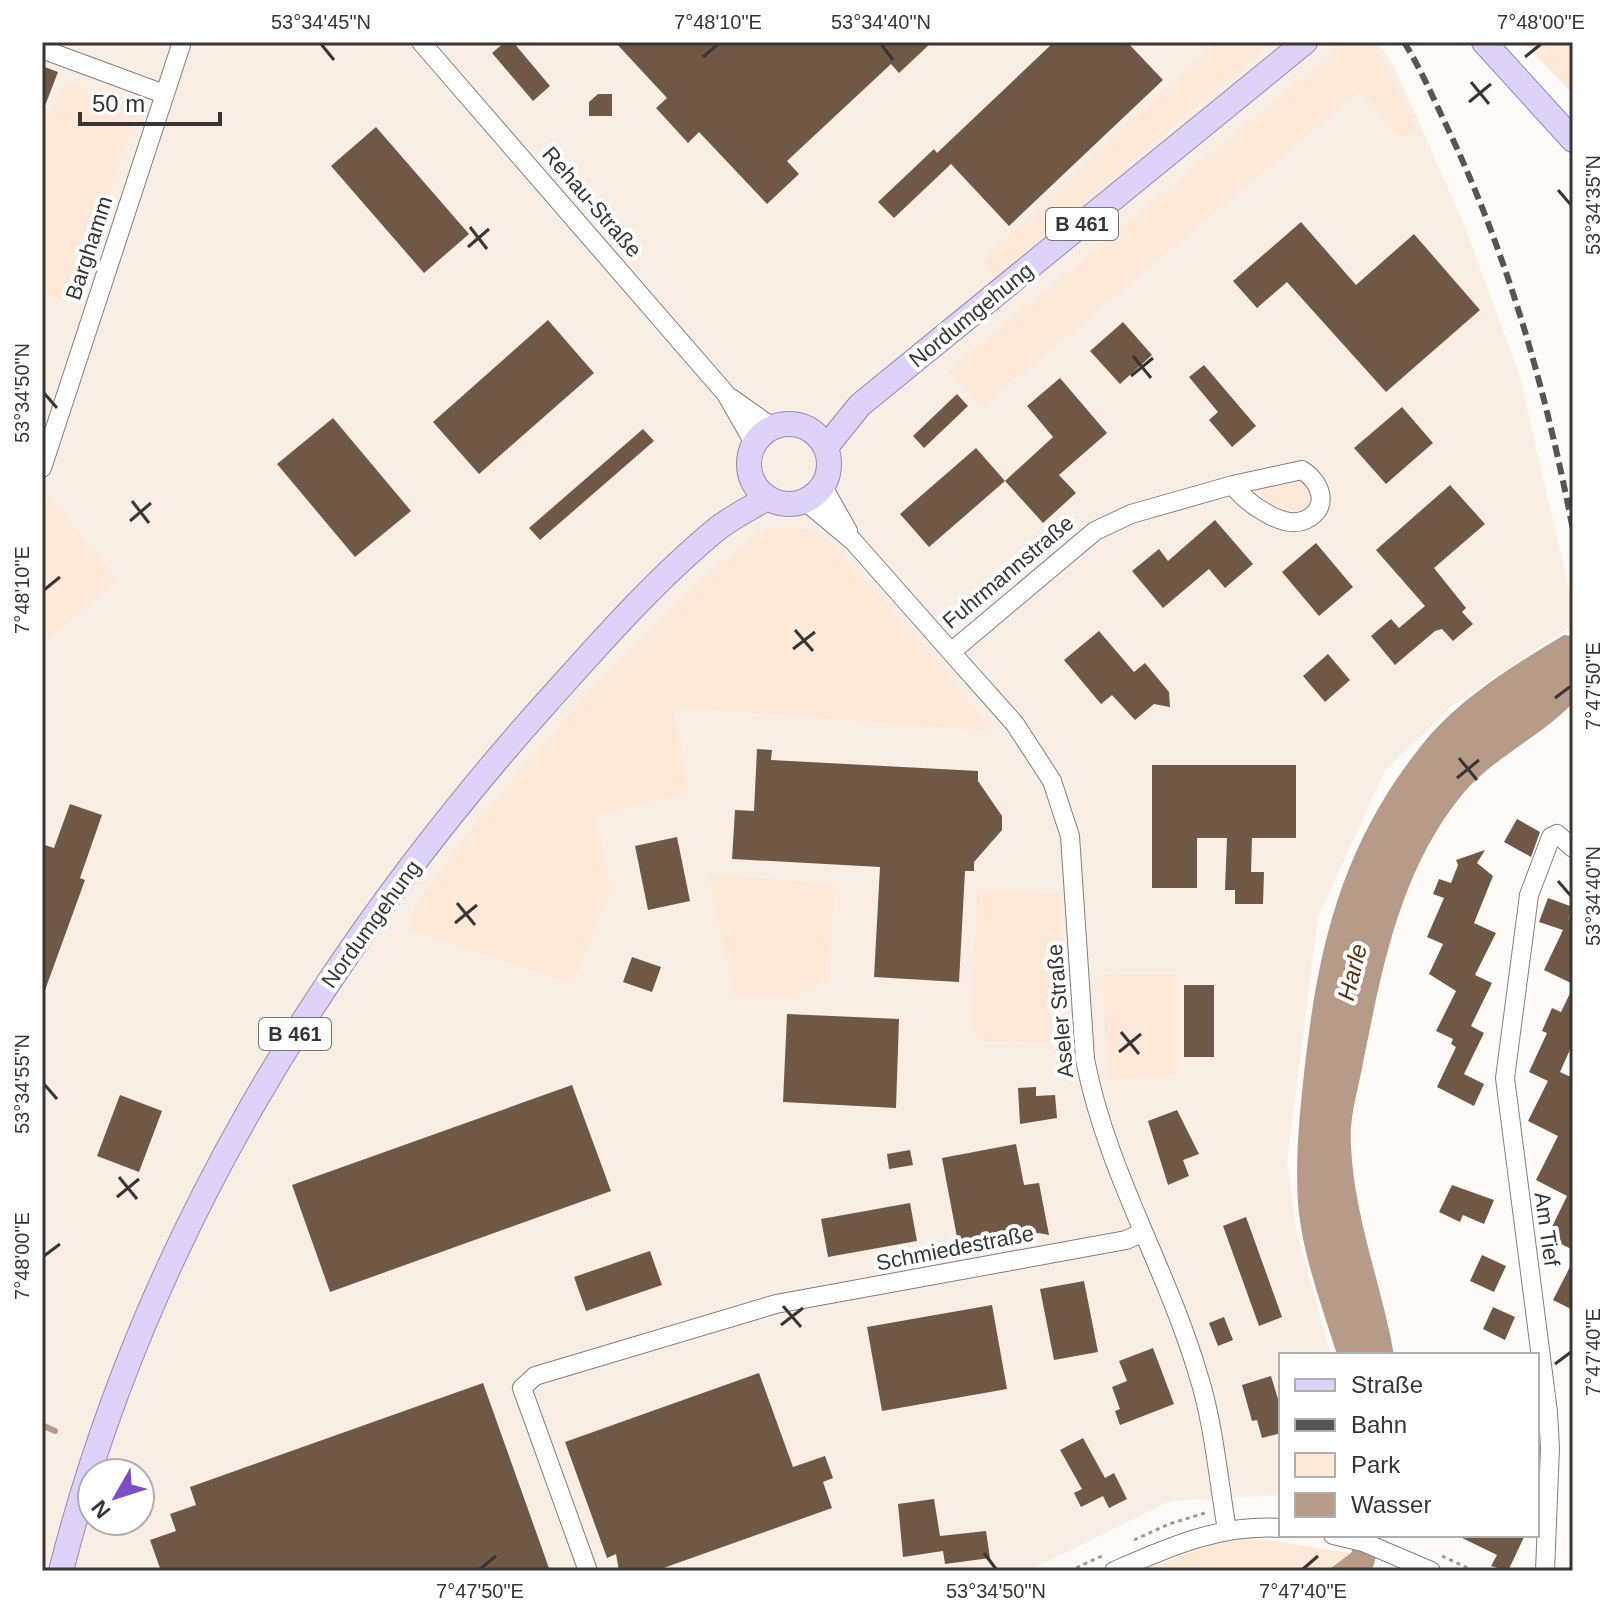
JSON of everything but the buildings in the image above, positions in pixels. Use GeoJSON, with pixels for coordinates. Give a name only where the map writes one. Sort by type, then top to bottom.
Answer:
{"type":"FeatureCollection","features":[{"type":"Feature","properties":{"kind":"main road","name":"Nordumgehung"},"geometry":{"type":"LineString","coordinates":[[826,447],[860,405],[1305,42]]}},
{"type":"Feature","properties":{"kind":"main road"},"geometry":{"type":"LineString","coordinates":[[1484,42],[1573,140]]}},
{"type":"Feature","properties":{"kind":"main road","name":"Nordumgehung"},"geometry":{"type":"LineString","coordinates":[[720,527],[751,478],[750,454],[763,435],[795,423],[807,427],[860,405]]}},
{"type":"Feature","properties":{"kind":"main road"},"geometry":{"type":"LineString","coordinates":[[751,478],[767,498],[792,504],[814,494],[829,472],[826,447],[807,427]]}},
{"type":"Feature","properties":{"kind":"main road","name":"Nordumgehung"},"geometry":{"type":"LineString","coordinates":[[61,1571],[115,1392],[162,1282],[216,1167],[288,1044],[349,952],[501,754],[664,577],[720,527],[767,498]]}},
{"type":"Feature","properties":{"kind":"street","name":"Barghamm"},"geometry":{"type":"LineString","coordinates":[[42,468],[182,42]]}},
{"type":"Feature","properties":{"kind":"street","name":"Rehau-Straße"},"geometry":{"type":"LineString","coordinates":[[421,42],[763,435]]}},
{"type":"Feature","properties":{"kind":"street"},"geometry":{"type":"LineString","coordinates":[[42,49],[164,94]]}},
{"type":"Feature","properties":{"kind":"street","name":"Fuhrmannstraße"},"geometry":{"type":"LineString","coordinates":[[951,652],[1095,531],[1131,514],[1233,485]]}},
{"type":"Feature","properties":{"kind":"street","name":"Aseler Straße"},"geometry":{"type":"LineString","coordinates":[[814,494],[1029,743],[1052,781],[1070,836],[1085,1059],[1101,1126],[1198,1373],[1227,1530]]}},
{"type":"Feature","properties":{"kind":"street","name":"Am Tief"},"geometry":{"type":"LineString","coordinates":[[1545,1571],[1550,1448],[1548,1412],[1519,1210],[1505,1078],[1529,895],[1551,837],[1557,834],[1573,848]]}},
{"type":"Feature","properties":{"kind":"street","name":"Schmiedestraße"},"geometry":{"type":"LineString","coordinates":[[588,1571],[522,1388],[535,1376],[776,1304],[1126,1240],[1141,1233]]}},
{"type":"Feature","properties":{"kind":"street"},"geometry":{"type":"LineString","coordinates":[[1114,1571],[1183,1542],[1227,1530],[1279,1528]]}},
{"type":"Feature","properties":{"kind":"street"},"geometry":{"type":"LineString","coordinates":[[1342,1537],[1431,1571]]}},
{"type":"Feature","properties":{"kind":"shaded area"},"geometry":{"type":"Polygon","coordinates":[[[42,42],[1378,42],[1396,70],[1465,227],[1519,374],[1573,606],[1573,625],[1452,706],[1385,771],[1318,917],[1287,1161],[1296,1229],[1330,1353],[1279,1353],[1279,1495],[1170,1501],[1028,1571],[42,1571],[42,42]]]}},
{"type":"Feature","properties":{"kind":"green space"},"geometry":{"type":"Polygon","coordinates":[[[1216,42],[1272,42],[995,277],[982,262],[1216,42]]]}},
{"type":"Feature","properties":{"kind":"green space"},"geometry":{"type":"Polygon","coordinates":[[[1347,42],[1371,42],[1390,72],[1418,130],[1399,138],[1360,90],[981,407],[949,371],[1347,42]]]}},
{"type":"Feature","properties":{"kind":"green space"},"geometry":{"type":"Polygon","coordinates":[[[1523,42],[1573,42],[1573,95],[1523,42]]]}},
{"type":"Feature","properties":{"kind":"green space"},"geometry":{"type":"Polygon","coordinates":[[[65,81],[137,111],[71,304],[42,293],[42,115],[50,114],[65,81]]]}},
{"type":"Feature","properties":{"kind":"green space"},"geometry":{"type":"Polygon","coordinates":[[[1299,477],[1308,484],[1312,499],[1300,511],[1285,509],[1253,489],[1299,477]]]}},
{"type":"Feature","properties":{"kind":"green space"},"geometry":{"type":"Polygon","coordinates":[[[47,496],[117,579],[42,644],[42,512],[47,496]]]}},
{"type":"Feature","properties":{"kind":"green space"},"geometry":{"type":"Polygon","coordinates":[[[772,527],[807,529],[825,538],[941,665],[991,731],[674,707],[688,793],[595,816],[611,890],[572,984],[409,930],[417,904],[461,843],[580,701],[700,582],[756,534],[772,527]]]}},
{"type":"Feature","properties":{"kind":"green space"},"geometry":{"type":"Polygon","coordinates":[[[708,874],[834,884],[828,978],[790,997],[734,997],[708,874]]]}},
{"type":"Feature","properties":{"kind":"green space"},"geometry":{"type":"Polygon","coordinates":[[[978,890],[1059,894],[1068,1043],[979,1041],[971,1023],[978,890]]]}},
{"type":"Feature","properties":{"kind":"green space"},"geometry":{"type":"Polygon","coordinates":[[[1176,974],[1176,1075],[1109,1080],[1102,975],[1176,974]]]}},
{"type":"Feature","properties":{"kind":"green space"},"geometry":{"type":"Polygon","coordinates":[[[1247,1537],[1351,1553],[1327,1571],[1143,1571],[1202,1547],[1247,1537]]]}},
{"type":"Feature","properties":{"kind":"water","name":"Harle"},"geometry":{"type":"Polygon","coordinates":[[[1564,635],[1573,636],[1573,703],[1487,770],[1461,796],[1439,826],[1422,858],[1395,926],[1377,997],[1351,1136],[1357,1199],[1394,1353],[1336,1353],[1304,1241],[1297,1168],[1301,1099],[1311,1019],[1327,936],[1354,858],[1394,783],[1421,746],[1452,713],[1507,671],[1564,635]]]}},
{"type":"Feature","properties":{"kind":"water"},"geometry":{"type":"Polygon","coordinates":[[[1358,1537],[1381,1537],[1372,1571],[1327,1571],[1351,1553],[1358,1537]]]}},
{"type":"Feature","properties":{"kind":"waterway"},"geometry":{"type":"LineString","coordinates":[[42,1425],[55,1431]]}},
{"type":"Feature","properties":{"kind":"railway"},"geometry":{"type":"LineString","coordinates":[[1404,42],[1470,178],[1507,276],[1538,376],[1573,530]]}}]}
